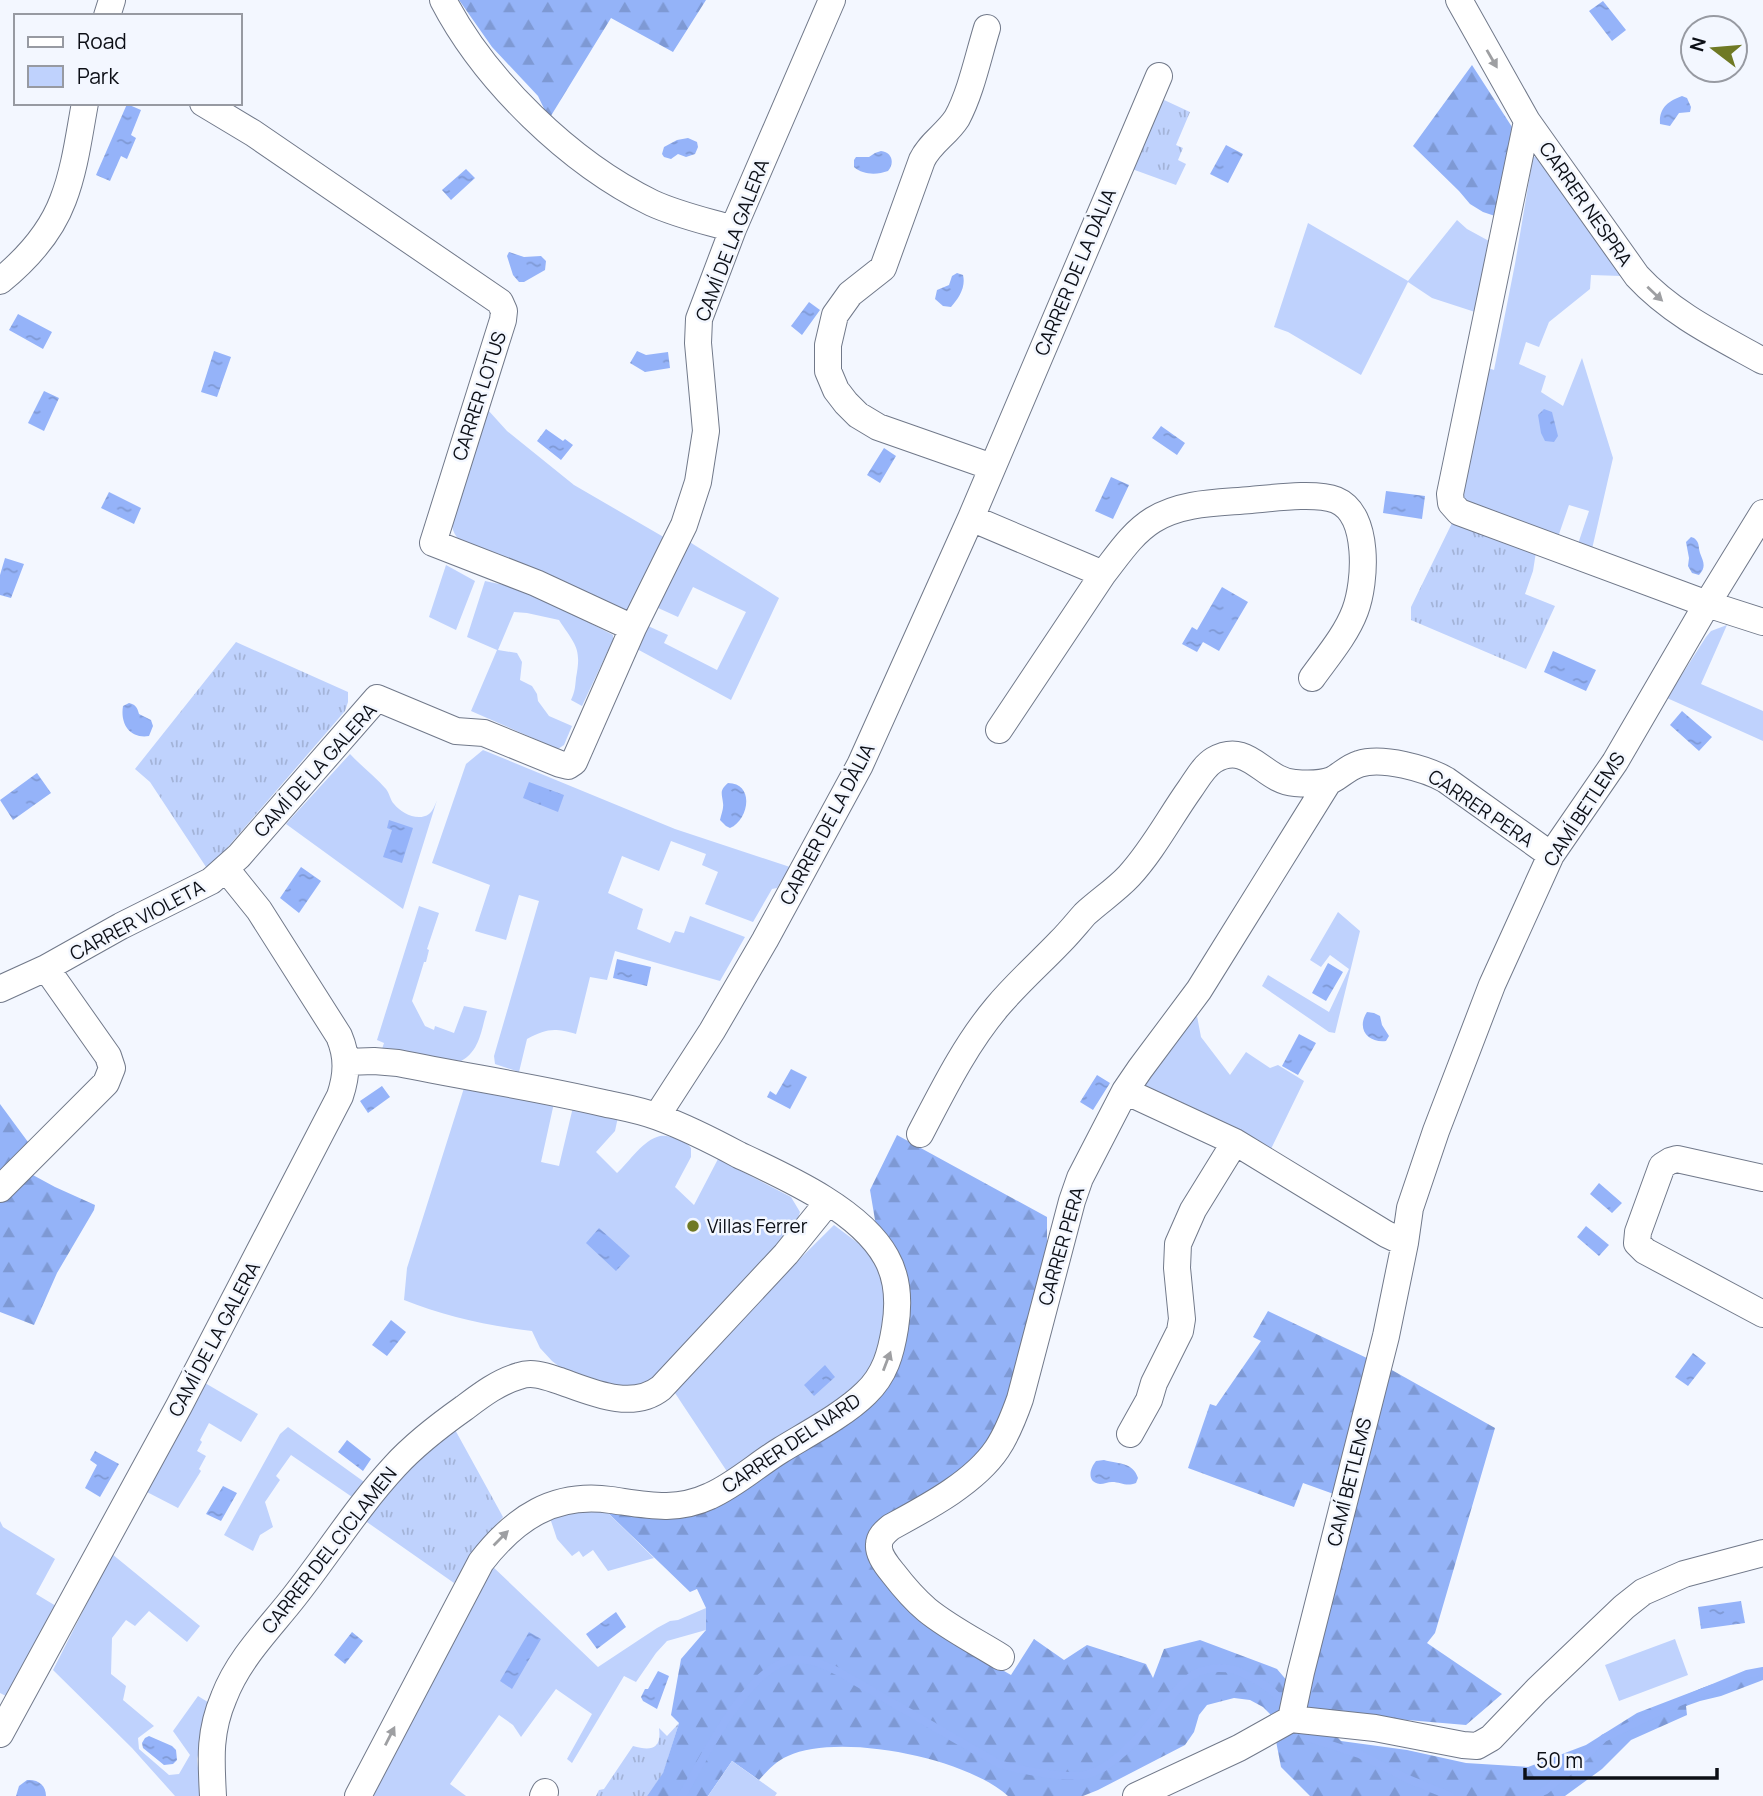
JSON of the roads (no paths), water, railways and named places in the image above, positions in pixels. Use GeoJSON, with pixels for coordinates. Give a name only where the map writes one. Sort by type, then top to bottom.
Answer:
{"type":"FeatureCollection","features":[{"type":"Feature","properties":{"kind":"street"},"geometry":{"type":"LineString","coordinates":[[443,0],[491,73],[515,100],[575,153],[605,175],[651,202],[733,229]]}},
{"type":"Feature","properties":{"kind":"street","name":"CAMÍ DE LA GALERA"},"geometry":{"type":"LineString","coordinates":[[226,869],[377,698],[456,731],[484,733],[568,766],[574,762],[633,628],[684,525],[698,482],[706,431],[698,329],[702,310],[733,229],[832,0]]}},
{"type":"Feature","properties":{"kind":"street","name":"CARRER NESPRA"},"geometry":{"type":"LineString","coordinates":[[1458,0],[1527,121],[1626,260],[1652,292],[1686,318],[1763,361]]}},
{"type":"Feature","properties":{"kind":"street"},"geometry":{"type":"LineString","coordinates":[[986,29],[957,117],[922,160],[883,268],[850,294],[835,315],[827,358],[830,379],[858,415],[901,436],[992,467]]}},
{"type":"Feature","properties":{"kind":"street","name":"CARRER DE LA DÀLIA"},"geometry":{"type":"LineString","coordinates":[[657,1116],[712,1031],[846,793],[971,518],[1158,76]]}},
{"type":"Feature","properties":{"kind":"street"},"geometry":{"type":"LineString","coordinates":[[0,281],[33,250],[63,201],[85,105]]}},
{"type":"Feature","properties":{"kind":"street","name":"CARRER LOTUS"},"geometry":{"type":"LineString","coordinates":[[206,105],[500,302],[504,311],[503,320],[433,543],[536,583],[633,628]]}},
{"type":"Feature","properties":{"kind":"street"},"geometry":{"type":"LineString","coordinates":[[1527,121],[1450,495],[1451,503],[1459,512],[1707,604],[1763,622]]}},
{"type":"Feature","properties":{"kind":"street"},"geometry":{"type":"LineString","coordinates":[[999,730],[1103,574],[1125,546],[1143,526],[1156,518],[1200,504],[1293,497],[1333,498],[1353,514],[1360,533],[1363,570],[1355,611],[1346,629],[1312,678]]}},
{"type":"Feature","properties":{"kind":"street","name":"CAMÍ BETLEMS"},"geometry":{"type":"LineString","coordinates":[[1291,1719],[1386,1336],[1410,1208],[1436,1131],[1497,974],[1550,855],[1615,762],[1763,513]]}},
{"type":"Feature","properties":{"kind":"street"},"geometry":{"type":"LineString","coordinates":[[971,518],[1103,574]]}},
{"type":"Feature","properties":{"kind":"street","name":"CARRER PERA"},"geometry":{"type":"LineString","coordinates":[[920,1134],[954,1068],[988,1018],[1086,913],[1129,877],[1209,764],[1230,754],[1241,755],[1279,780],[1291,783],[1329,781],[1361,763],[1381,762],[1417,767],[1446,780],[1550,855]]}},
{"type":"Feature","properties":{"kind":"street","name":"CARRER PERA"},"geometry":{"type":"LineString","coordinates":[[1001,1657],[926,1609],[904,1588],[887,1566],[878,1550],[878,1542],[891,1527],[978,1472],[997,1449],[1020,1399],[1076,1190],[1125,1091],[1199,990],[1329,781]]}},
{"type":"Feature","properties":{"kind":"street"},"geometry":{"type":"LineString","coordinates":[[226,869],[259,910],[339,1036],[345,1050],[346,1062]]}},
{"type":"Feature","properties":{"kind":"street","name":"CARRER VIOLETA"},"geometry":{"type":"LineString","coordinates":[[0,989],[46,968],[121,926],[211,881],[226,869]]}},
{"type":"Feature","properties":{"kind":"street","name":"CARRER VIOLETA"},"geometry":{"type":"LineString","coordinates":[[0,1189],[106,1083],[112,1068],[108,1056],[46,968]]}},
{"type":"Feature","properties":{"kind":"street","name":"CAMÍ DE LA GALERA"},"geometry":{"type":"LineString","coordinates":[[0,1734],[178,1406],[333,1109],[344,1084],[346,1062]]}},
{"type":"Feature","properties":{"kind":"street","name":"CARRER DEL NARD"},"geometry":{"type":"LineString","coordinates":[[346,1062],[398,1063],[560,1093],[657,1116],[776,1172],[853,1220],[886,1256],[895,1283],[898,1313],[888,1362],[870,1388],[851,1405],[721,1490],[694,1503],[662,1507],[591,1498],[578,1499],[546,1506],[517,1524],[481,1562],[358,1796]]}},
{"type":"Feature","properties":{"kind":"street"},"geometry":{"type":"LineString","coordinates":[[1125,1091],[1235,1142],[1405,1243]]}},
{"type":"Feature","properties":{"kind":"street"},"geometry":{"type":"LineString","coordinates":[[1130,1434],[1149,1400],[1154,1383],[1180,1331],[1182,1319],[1177,1268],[1178,1244],[1194,1210],[1235,1142]]}},
{"type":"Feature","properties":{"kind":"street"},"geometry":{"type":"LineString","coordinates":[[1763,1178],[1677,1159],[1670,1161],[1662,1166],[1638,1232],[1637,1243],[1645,1251],[1763,1314]]}},
{"type":"Feature","properties":{"kind":"street","name":"CARRER DEL CICLAMEN"},"geometry":{"type":"LineString","coordinates":[[213,1796],[213,1737],[223,1698],[233,1677],[245,1657],[396,1465],[431,1433],[477,1398],[518,1376],[533,1374],[547,1377],[597,1394],[619,1398],[643,1398],[652,1395],[786,1254],[828,1202]]}},
{"type":"Feature","properties":{"kind":"street"},"geometry":{"type":"LineString","coordinates":[[1136,1796],[1239,1748],[1291,1719],[1375,1728],[1477,1746],[1491,1738],[1607,1623],[1643,1592],[1684,1574],[1763,1553]]}},
{"type":"Feature","properties":{"kind":"water"},"geometry":{"type":"Polygon","coordinates":[[[1603,1],[1626,30],[1612,41],[1589,11],[1603,1]]]}},
{"type":"Feature","properties":{"kind":"water"},"geometry":{"type":"Polygon","coordinates":[[[1682,96],[1687,98],[1690,112],[1679,113],[1670,126],[1660,124],[1665,106],[1682,96]]]}},
{"type":"Feature","properties":{"kind":"water"},"geometry":{"type":"Polygon","coordinates":[[[127,105],[141,110],[131,135],[136,138],[127,159],[121,156],[110,181],[96,175],[127,105]]]}},
{"type":"Feature","properties":{"kind":"water"},"geometry":{"type":"Polygon","coordinates":[[[688,138],[697,142],[695,154],[686,157],[678,154],[671,159],[664,157],[664,147],[688,138]]]}},
{"type":"Feature","properties":{"kind":"water"},"geometry":{"type":"Polygon","coordinates":[[[1226,145],[1243,154],[1228,183],[1210,174],[1226,145]]]}},
{"type":"Feature","properties":{"kind":"water"},"geometry":{"type":"Polygon","coordinates":[[[881,151],[888,153],[891,158],[888,171],[870,174],[854,167],[856,157],[869,157],[881,151]]]}},
{"type":"Feature","properties":{"kind":"water"},"geometry":{"type":"Polygon","coordinates":[[[466,169],[475,178],[451,200],[442,190],[466,169]]]}},
{"type":"Feature","properties":{"kind":"water"},"geometry":{"type":"Polygon","coordinates":[[[509,252],[524,257],[541,256],[546,261],[545,270],[519,282],[513,275],[507,256],[509,252]]]}},
{"type":"Feature","properties":{"kind":"water"},"geometry":{"type":"Polygon","coordinates":[[[957,273],[963,275],[961,292],[951,307],[943,306],[935,299],[937,290],[949,285],[952,276],[957,273]]]}},
{"type":"Feature","properties":{"kind":"water"},"geometry":{"type":"Polygon","coordinates":[[[809,302],[820,310],[802,335],[791,326],[809,302]]]}},
{"type":"Feature","properties":{"kind":"water"},"geometry":{"type":"Polygon","coordinates":[[[18,314],[52,332],[43,349],[9,330],[18,314]]]}},
{"type":"Feature","properties":{"kind":"water"},"geometry":{"type":"Polygon","coordinates":[[[214,351],[231,357],[217,397],[201,392],[214,351]]]}},
{"type":"Feature","properties":{"kind":"water"},"geometry":{"type":"Polygon","coordinates":[[[637,351],[646,355],[668,352],[670,368],[645,372],[630,363],[637,351]]]}},
{"type":"Feature","properties":{"kind":"water"},"geometry":{"type":"Polygon","coordinates":[[[44,391],[59,398],[44,431],[28,423],[44,391]]]}},
{"type":"Feature","properties":{"kind":"water"},"geometry":{"type":"Polygon","coordinates":[[[1544,409],[1552,412],[1558,436],[1554,442],[1545,441],[1541,433],[1538,415],[1544,409]]]}},
{"type":"Feature","properties":{"kind":"water"},"geometry":{"type":"Polygon","coordinates":[[[1161,426],[1185,443],[1177,455],[1152,438],[1161,426]]]}},
{"type":"Feature","properties":{"kind":"water"},"geometry":{"type":"Polygon","coordinates":[[[546,429],[573,445],[561,460],[537,441],[546,429]]]}},
{"type":"Feature","properties":{"kind":"water"},"geometry":{"type":"Polygon","coordinates":[[[884,448],[896,456],[880,483],[867,475],[884,448]]]}},
{"type":"Feature","properties":{"kind":"water"},"geometry":{"type":"Polygon","coordinates":[[[1111,477],[1129,485],[1113,519],[1095,511],[1111,477]]]}},
{"type":"Feature","properties":{"kind":"water"},"geometry":{"type":"Polygon","coordinates":[[[1386,491],[1425,496],[1422,519],[1383,513],[1386,491]]]}},
{"type":"Feature","properties":{"kind":"water"},"geometry":{"type":"Polygon","coordinates":[[[109,492],[141,508],[134,524],[101,508],[109,492]]]}},
{"type":"Feature","properties":{"kind":"water"},"geometry":{"type":"Polygon","coordinates":[[[1691,537],[1698,543],[1703,562],[1703,570],[1699,575],[1692,573],[1688,566],[1686,542],[1691,537]]]}},
{"type":"Feature","properties":{"kind":"water"},"geometry":{"type":"Polygon","coordinates":[[[5,558],[24,564],[11,598],[0,595],[0,575],[5,558]]]}},
{"type":"Feature","properties":{"kind":"water"},"geometry":{"type":"Polygon","coordinates":[[[1222,587],[1248,602],[1219,651],[1203,642],[1197,652],[1182,644],[1192,627],[1197,630],[1222,587]]]}},
{"type":"Feature","properties":{"kind":"water"},"geometry":{"type":"Polygon","coordinates":[[[1553,651],[1596,670],[1586,691],[1544,672],[1553,651]]]}},
{"type":"Feature","properties":{"kind":"water"},"geometry":{"type":"Polygon","coordinates":[[[129,703],[136,707],[139,714],[151,720],[153,726],[149,736],[136,735],[128,729],[122,713],[123,706],[129,703]]]}},
{"type":"Feature","properties":{"kind":"water"},"geometry":{"type":"Polygon","coordinates":[[[1682,711],[1712,737],[1699,751],[1670,725],[1682,711]]]}},
{"type":"Feature","properties":{"kind":"water"},"geometry":{"type":"Polygon","coordinates":[[[37,773],[51,793],[13,820],[0,800],[37,773]]]}},
{"type":"Feature","properties":{"kind":"water"},"geometry":{"type":"Polygon","coordinates":[[[529,782],[564,795],[558,812],[523,798],[529,782]]]}},
{"type":"Feature","properties":{"kind":"water"},"geometry":{"type":"Polygon","coordinates":[[[728,783],[737,785],[746,795],[742,818],[730,828],[720,820],[722,792],[728,783]]]}},
{"type":"Feature","properties":{"kind":"water"},"geometry":{"type":"Polygon","coordinates":[[[389,820],[413,828],[402,863],[383,857],[392,830],[387,828],[389,820]]]}},
{"type":"Feature","properties":{"kind":"water"},"geometry":{"type":"Polygon","coordinates":[[[301,867],[321,881],[299,913],[280,898],[301,867]]]}},
{"type":"Feature","properties":{"kind":"water"},"geometry":{"type":"Polygon","coordinates":[[[617,959],[651,967],[647,986],[613,978],[617,959]]]}},
{"type":"Feature","properties":{"kind":"water"},"geometry":{"type":"Polygon","coordinates":[[[1328,963],[1343,972],[1326,1001],[1312,993],[1328,963]]]}},
{"type":"Feature","properties":{"kind":"water"},"geometry":{"type":"Polygon","coordinates":[[[1367,1012],[1380,1016],[1389,1036],[1386,1041],[1374,1040],[1366,1034],[1363,1024],[1367,1012]]]}},
{"type":"Feature","properties":{"kind":"water"},"geometry":{"type":"Polygon","coordinates":[[[1299,1034],[1316,1043],[1298,1075],[1282,1066],[1299,1034]]]}},
{"type":"Feature","properties":{"kind":"water"},"geometry":{"type":"Polygon","coordinates":[[[791,1069],[807,1077],[790,1109],[767,1097],[770,1091],[776,1095],[791,1069]]]}},
{"type":"Feature","properties":{"kind":"water"},"geometry":{"type":"Polygon","coordinates":[[[1097,1075],[1110,1083],[1093,1110],[1080,1102],[1097,1075]]]}},
{"type":"Feature","properties":{"kind":"water"},"geometry":{"type":"Polygon","coordinates":[[[382,1086],[390,1097],[368,1113],[360,1101],[382,1086]]]}},
{"type":"Feature","properties":{"kind":"water"},"geometry":{"type":"Polygon","coordinates":[[[1599,1183],[1622,1203],[1612,1213],[1590,1194],[1599,1183]]]}},
{"type":"Feature","properties":{"kind":"water"},"geometry":{"type":"Polygon","coordinates":[[[1586,1226],[1609,1245],[1599,1256],[1577,1237],[1586,1226]]]}},
{"type":"Feature","properties":{"kind":"water"},"geometry":{"type":"Polygon","coordinates":[[[599,1228],[630,1256],[616,1271],[586,1243],[599,1228]]]}},
{"type":"Feature","properties":{"kind":"water"},"geometry":{"type":"Polygon","coordinates":[[[391,1320],[406,1332],[387,1356],[372,1345],[391,1320]]]}},
{"type":"Feature","properties":{"kind":"water"},"geometry":{"type":"Polygon","coordinates":[[[1693,1353],[1706,1363],[1688,1386],[1675,1377],[1693,1353]]]}},
{"type":"Feature","properties":{"kind":"water"},"geometry":{"type":"Polygon","coordinates":[[[825,1365],[835,1377],[814,1396],[804,1385],[825,1365]]]}},
{"type":"Feature","properties":{"kind":"water"},"geometry":{"type":"Polygon","coordinates":[[[347,1440],[371,1459],[363,1471],[338,1452],[347,1440]]]}},
{"type":"Feature","properties":{"kind":"water"},"geometry":{"type":"Polygon","coordinates":[[[95,1451],[119,1464],[100,1497],[85,1488],[97,1465],[90,1460],[95,1451]]]}},
{"type":"Feature","properties":{"kind":"water"},"geometry":{"type":"Polygon","coordinates":[[[1096,1461],[1124,1464],[1133,1469],[1138,1478],[1136,1483],[1100,1484],[1093,1481],[1092,1467],[1096,1461]]]}},
{"type":"Feature","properties":{"kind":"water"},"geometry":{"type":"Polygon","coordinates":[[[223,1486],[237,1493],[221,1521],[206,1514],[223,1486]]]}},
{"type":"Feature","properties":{"kind":"water"},"geometry":{"type":"Polygon","coordinates":[[[1741,1601],[1745,1623],[1701,1629],[1698,1607],[1741,1601]]]}},
{"type":"Feature","properties":{"kind":"water"},"geometry":{"type":"Polygon","coordinates":[[[616,1612],[626,1627],[597,1649],[586,1634],[616,1612]]]}},
{"type":"Feature","properties":{"kind":"water"},"geometry":{"type":"Polygon","coordinates":[[[352,1632],[363,1641],[345,1664],[334,1655],[352,1632]]]}},
{"type":"Feature","properties":{"kind":"water"},"geometry":{"type":"Polygon","coordinates":[[[529,1632],[541,1639],[512,1689],[500,1681],[529,1632]]]}},
{"type":"Feature","properties":{"kind":"water"},"geometry":{"type":"Polygon","coordinates":[[[658,1671],[669,1676],[657,1709],[641,1697],[658,1671]]]}},
{"type":"Feature","properties":{"kind":"water"},"geometry":{"type":"Polygon","coordinates":[[[149,1736],[176,1750],[177,1760],[173,1764],[164,1765],[143,1748],[142,1743],[149,1736]]]}},
{"type":"Feature","properties":{"kind":"water"},"geometry":{"type":"Polygon","coordinates":[[[27,1780],[41,1784],[46,1796],[16,1796],[19,1786],[27,1780]]]}},
{"type":"Feature","properties":{"kind":"waterway"},"geometry":{"type":"LineString","coordinates":[[682,1796],[741,1699],[771,1669],[787,1661],[801,1659],[827,1666],[999,1764],[1057,1775],[1089,1774],[1111,1762],[1142,1733],[1185,1681],[1205,1670],[1225,1668],[1238,1671],[1267,1687],[1285,1706]]}},
{"type":"Feature","properties":{"kind":"waterway"},"geometry":{"type":"LineString","coordinates":[[1533,1796],[1546,1790],[1573,1768],[1604,1738],[1677,1703],[1747,1674],[1763,1671]]}},
{"type":"Feature","properties":{"kind":"waterway"},"geometry":{"type":"LineString","coordinates":[[1309,1738],[1359,1754],[1408,1779],[1450,1796]]}},
{"type":"Feature","properties":{"kind":"place","name":"Villas Ferrer"},"geometry":{"type":"Point","coordinates":[693,1226]}}]}
